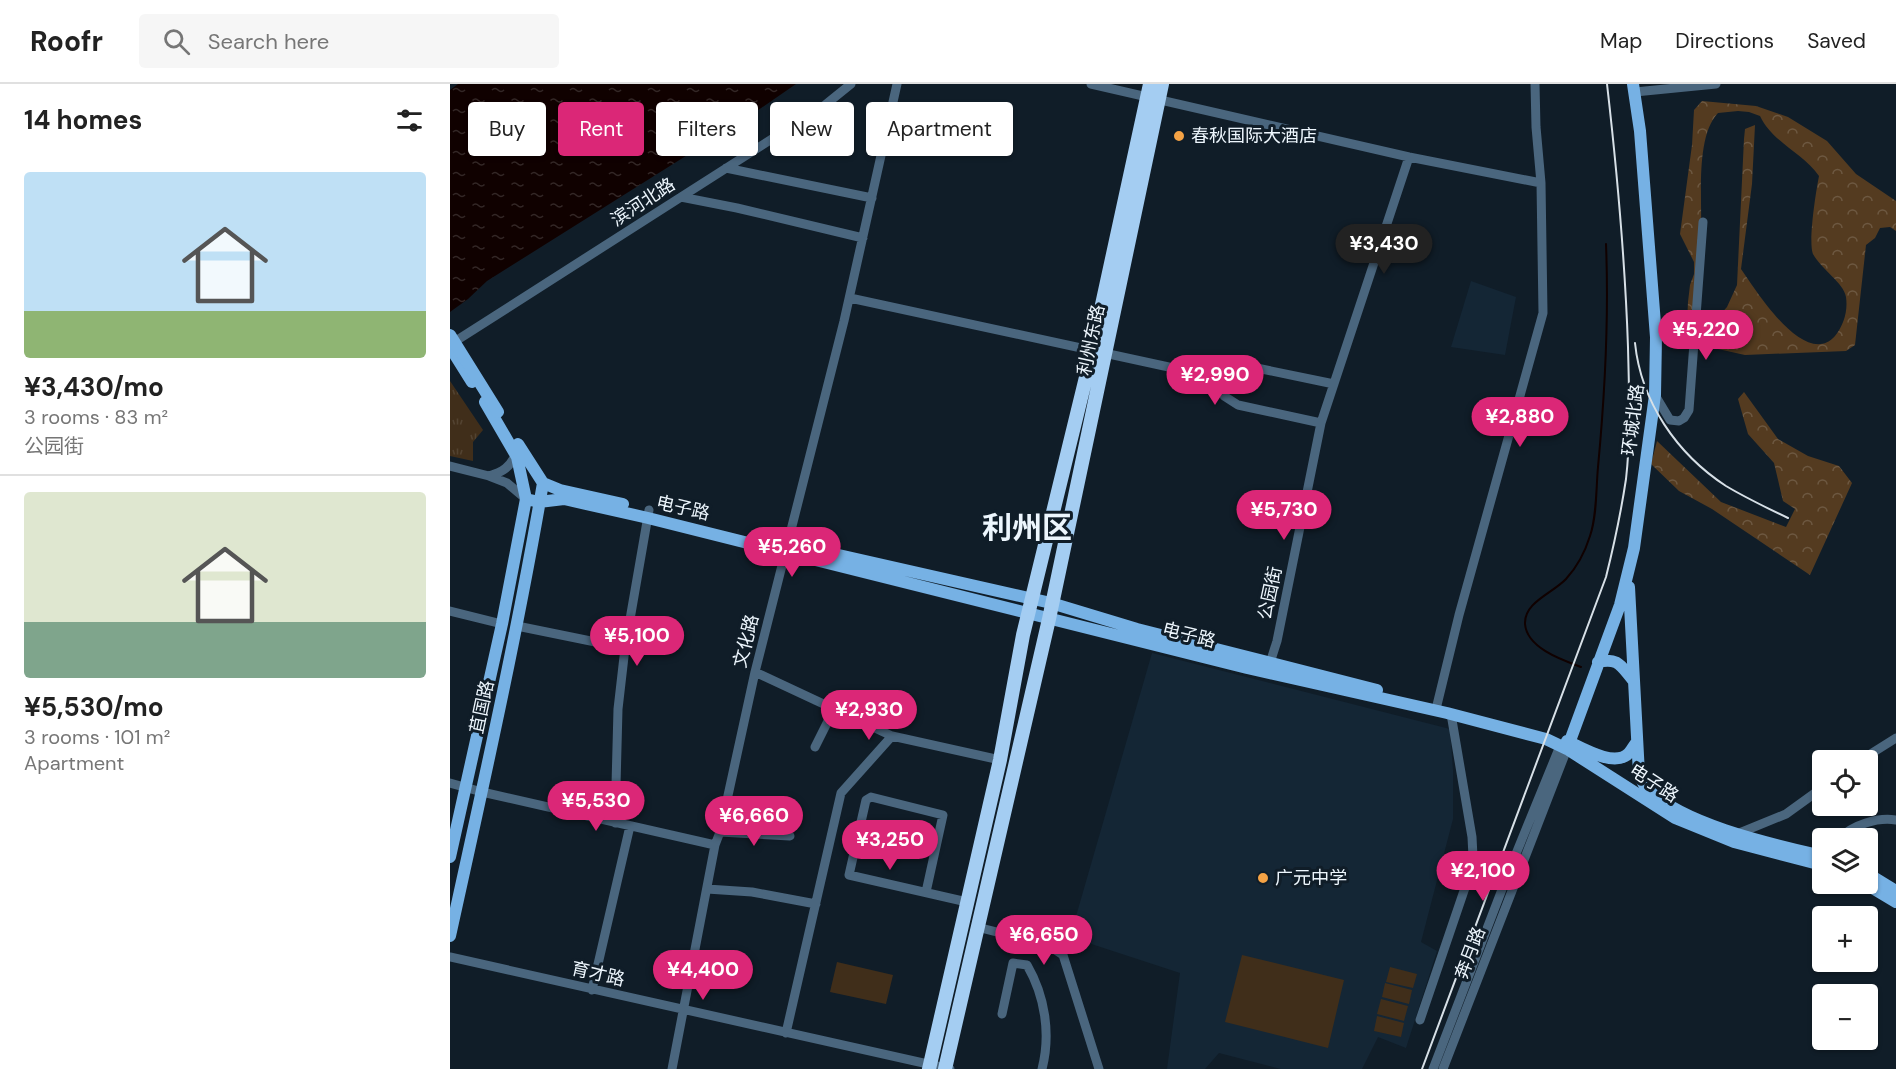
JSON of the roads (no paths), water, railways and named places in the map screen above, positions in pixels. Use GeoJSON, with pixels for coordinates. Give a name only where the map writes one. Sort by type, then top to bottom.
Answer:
{"type":"FeatureCollection","features":[{"type":"Feature","properties":{"kind":"highway","name":"利州东路"},"geometry":{"type":"LineString","coordinates":[[929,1067],[1000,760],[1032,598],[1152,93],[1162,84]]}},
{"type":"Feature","properties":{"kind":"highway","name":"利州东路"},"geometry":{"type":"LineString","coordinates":[[947,1069],[952,1036],[1049,619],[1106,354],[1152,93]]}},
{"type":"Feature","properties":{"kind":"main road","name":"环城北路"},"geometry":{"type":"LineString","coordinates":[[1565,746],[1575,729],[1620,605],[1634,549],[1655,395],[1656,337],[1640,131],[1634,88]]}},
{"type":"Feature","properties":{"kind":"main road"},"geometry":{"type":"LineString","coordinates":[[450,335],[496,414],[516,454],[526,499]]}},
{"type":"Feature","properties":{"kind":"main road"},"geometry":{"type":"LineString","coordinates":[[450,346],[543,483]]}},
{"type":"Feature","properties":{"kind":"main road","name":"电子路"},"geometry":{"type":"LineString","coordinates":[[543,483],[560,490],[649,514],[786,547],[1032,598],[1137,629],[1548,733],[1675,818],[1734,842],[1812,862]]}},
{"type":"Feature","properties":{"kind":"main road","name":"苴国路"},"geometry":{"type":"LineString","coordinates":[[450,936],[517,626],[543,483]]}},
{"type":"Feature","properties":{"kind":"main road","name":"电子路"},"geometry":{"type":"LineString","coordinates":[[526,499],[539,502],[564,499],[649,514]]}},
{"type":"Feature","properties":{"kind":"main road","name":"苴国路"},"geometry":{"type":"LineString","coordinates":[[450,857],[502,624],[526,499]]}},
{"type":"Feature","properties":{"kind":"main road","name":"电子路"},"geometry":{"type":"LineString","coordinates":[[786,547],[1029,615],[1247,668],[1451,714],[1565,746]]}},
{"type":"Feature","properties":{"kind":"main road"},"geometry":{"type":"LineString","coordinates":[[1565,746],[1618,759],[1628,755],[1637,741],[1628,573]]}},
{"type":"Feature","properties":{"kind":"main road"},"geometry":{"type":"LineString","coordinates":[[1598,662],[1609,660],[1619,663],[1634,680]]}},
{"type":"Feature","properties":{"kind":"main road"},"geometry":{"type":"LineString","coordinates":[[1575,729],[1579,738],[1595,754]]}},
{"type":"Feature","properties":{"kind":"main road","name":"电子路"},"geometry":{"type":"LineString","coordinates":[[1637,741],[1639,774],[1646,788],[1681,812],[1737,834],[1812,853]]}},
{"type":"Feature","properties":{"kind":"main road"},"geometry":{"type":"LineString","coordinates":[[1878,880],[1896,891]]}},
{"type":"Feature","properties":{"kind":"main road"},"geometry":{"type":"LineString","coordinates":[[1878,891],[1896,902]]}},
{"type":"Feature","properties":{"kind":"main road"},"geometry":{"type":"LineString","coordinates":[[937,1032],[952,1036]]}},
{"type":"Feature","properties":{"kind":"street","name":"滨河北路"},"geometry":{"type":"LineString","coordinates":[[450,346],[825,105],[851,84]]}},
{"type":"Feature","properties":{"kind":"street","name":"文化路"},"geometry":{"type":"LineString","coordinates":[[672,1069],[715,845],[720,832],[755,672],[850,298],[897,84]]}},
{"type":"Feature","properties":{"kind":"street"},"geometry":{"type":"LineString","coordinates":[[1091,84],[1152,93],[1409,157],[1541,183]]}},
{"type":"Feature","properties":{"kind":"street"},"geometry":{"type":"LineString","coordinates":[[1437,705],[1459,615],[1543,313],[1541,183],[1535,84]]}},
{"type":"Feature","properties":{"kind":"street"},"geometry":{"type":"LineString","coordinates":[[1634,88],[1716,84]]}},
{"type":"Feature","properties":{"kind":"street"},"geometry":{"type":"LineString","coordinates":[[1321,423],[1238,405],[1224,396],[1224,380],[1228,370],[1247,366],[1334,384],[1409,157]]}},
{"type":"Feature","properties":{"kind":"street"},"geometry":{"type":"LineString","coordinates":[[726,168],[872,198]]}},
{"type":"Feature","properties":{"kind":"street"},"geometry":{"type":"LineString","coordinates":[[681,197],[863,238]]}},
{"type":"Feature","properties":{"kind":"street"},"geometry":{"type":"LineString","coordinates":[[1655,395],[1667,418],[1679,421],[1686,416],[1689,410],[1692,376],[1703,222]]}},
{"type":"Feature","properties":{"kind":"street"},"geometry":{"type":"LineString","coordinates":[[850,298],[1224,380]]}},
{"type":"Feature","properties":{"kind":"street","name":"公园街"},"geometry":{"type":"LineString","coordinates":[[1270,663],[1282,619],[1321,423],[1334,384]]}},
{"type":"Feature","properties":{"kind":"street"},"geometry":{"type":"LineString","coordinates":[[489,476],[502,472],[511,464],[516,454]]}},
{"type":"Feature","properties":{"kind":"street"},"geometry":{"type":"LineString","coordinates":[[450,466],[507,483],[526,499]]}},
{"type":"Feature","properties":{"kind":"street"},"geometry":{"type":"LineString","coordinates":[[615,823],[618,709],[625,648],[649,514]]}},
{"type":"Feature","properties":{"kind":"street"},"geometry":{"type":"LineString","coordinates":[[450,611],[502,624]]}},
{"type":"Feature","properties":{"kind":"street"},"geometry":{"type":"LineString","coordinates":[[517,626],[625,648]]}},
{"type":"Feature","properties":{"kind":"street"},"geometry":{"type":"LineString","coordinates":[[755,672],[892,736],[1000,760]]}},
{"type":"Feature","properties":{"kind":"street"},"geometry":{"type":"LineString","coordinates":[[815,747],[834,710]]}},
{"type":"Feature","properties":{"kind":"street"},"geometry":{"type":"LineString","coordinates":[[1420,1020],[1469,876],[1473,857],[1472,837],[1451,714]]}},
{"type":"Feature","properties":{"kind":"street"},"geometry":{"type":"LineString","coordinates":[[786,1033],[841,794],[892,736]]}},
{"type":"Feature","properties":{"kind":"street"},"geometry":{"type":"LineString","coordinates":[[1877,750],[1896,738]]}},
{"type":"Feature","properties":{"kind":"street"},"geometry":{"type":"LineString","coordinates":[[1433,1069],[1507,877],[1565,746]]}},
{"type":"Feature","properties":{"kind":"street","name":"奔月路"},"geometry":{"type":"LineString","coordinates":[[1443,1069],[1565,746]]}},
{"type":"Feature","properties":{"kind":"street"},"geometry":{"type":"LineString","coordinates":[[450,783],[715,845]]}},
{"type":"Feature","properties":{"kind":"street"},"geometry":{"type":"LineString","coordinates":[[1737,834],[1786,814],[1812,795]]}},
{"type":"Feature","properties":{"kind":"street"},"geometry":{"type":"LineString","coordinates":[[926,892],[942,815],[871,797],[866,800],[849,875],[967,902]]}},
{"type":"Feature","properties":{"kind":"street"},"geometry":{"type":"LineString","coordinates":[[1852,828],[1885,818],[1896,820]]}},
{"type":"Feature","properties":{"kind":"street"},"geometry":{"type":"LineString","coordinates":[[592,990],[630,826]]}},
{"type":"Feature","properties":{"kind":"street"},"geometry":{"type":"LineString","coordinates":[[720,832],[790,836]]}},
{"type":"Feature","properties":{"kind":"street"},"geometry":{"type":"LineString","coordinates":[[707,889],[752,892],[816,904]]}},
{"type":"Feature","properties":{"kind":"street"},"geometry":{"type":"LineString","coordinates":[[977,927],[1048,945],[1063,955],[1099,1069]]}},
{"type":"Feature","properties":{"kind":"street","name":"育才路"},"geometry":{"type":"LineString","coordinates":[[450,957],[929,1067],[947,1069]]}},
{"type":"Feature","properties":{"kind":"street"},"geometry":{"type":"LineString","coordinates":[[1002,1014],[1013,963],[1028,965],[1041,998],[1047,1028],[1046,1055],[1042,1069]]}},
{"type":"Feature","properties":{"kind":"water"},"geometry":{"type":"Polygon","coordinates":[[[458,84],[796,84],[758,110],[758,102],[656,102],[656,156],[686,156],[487,281],[450,312],[450,90],[458,84]]]}},
{"type":"Feature","properties":{"kind":"waterway"},"geometry":{"type":"LineString","coordinates":[[1581,667],[1555,657],[1539,646],[1532,640],[1525,624],[1526,616],[1534,604],[1566,579],[1574,569],[1588,542],[1594,520],[1606,356],[1606,244]]}},
{"type":"Feature","properties":{"kind":"railway"},"geometry":{"type":"LineString","coordinates":[[1422,1069],[1606,577],[1620,516],[1629,446],[1628,347],[1620,215],[1607,84]]}},
{"type":"Feature","properties":{"kind":"railway"},"geometry":{"type":"LineString","coordinates":[[1635,343],[1645,386],[1664,425],[1677,442],[1708,473],[1726,486],[1788,518]]}},
{"type":"Feature","properties":{"kind":"place","name":"春秋国际大酒店"},"geometry":{"type":"Point","coordinates":[1179,136]}},
{"type":"Feature","properties":{"kind":"place","name":"广元中学"},"geometry":{"type":"Point","coordinates":[1263,878]}},
{"type":"Feature","properties":{"kind":"district","name":"利州区"},"geometry":{"type":"Point","coordinates":[1027,528]}}]}
